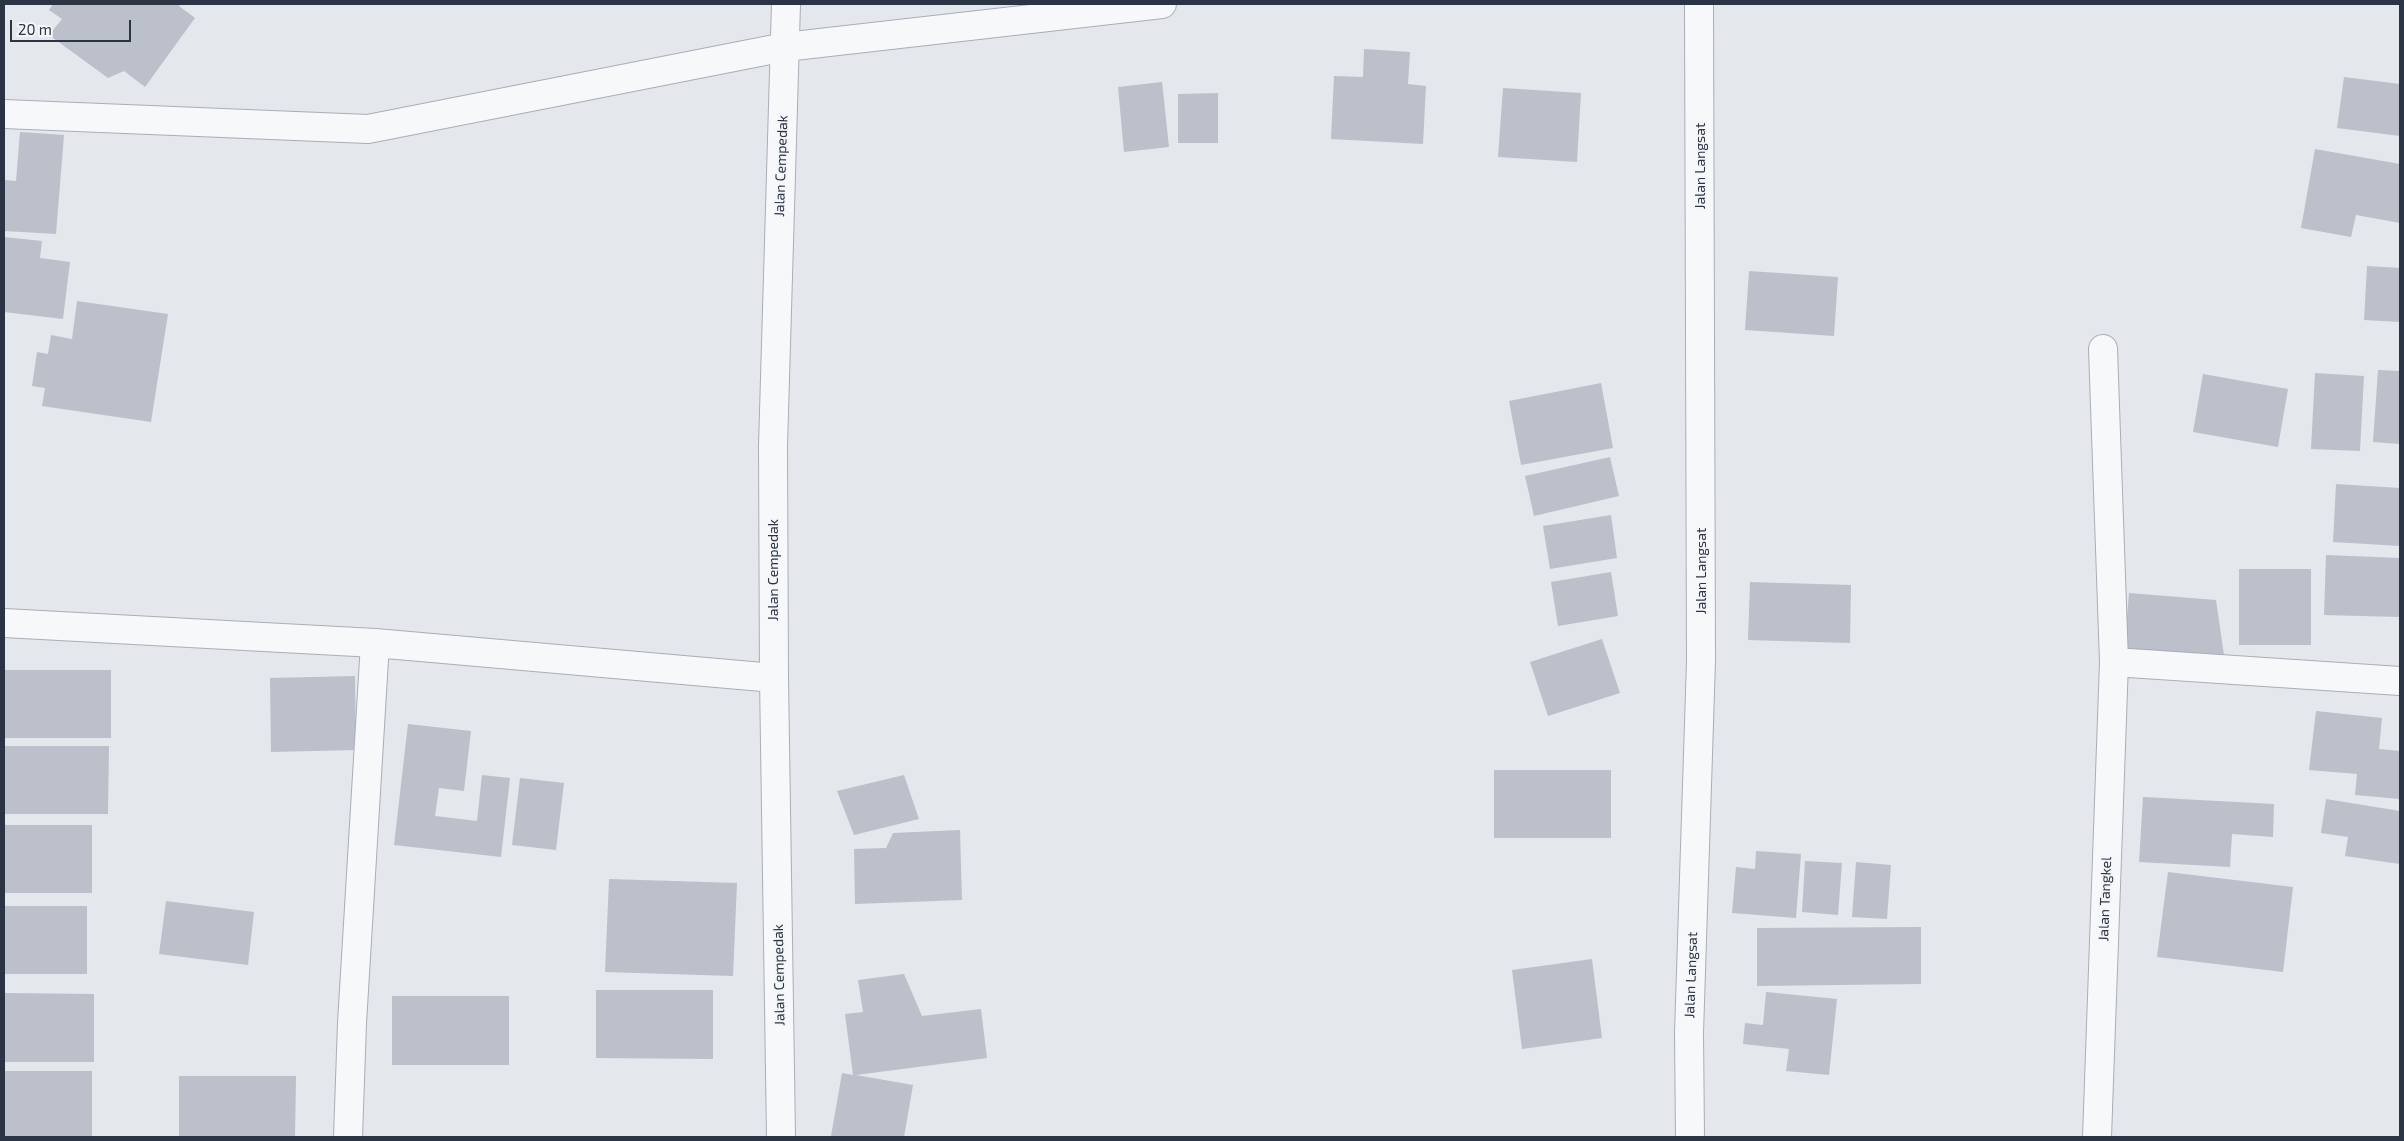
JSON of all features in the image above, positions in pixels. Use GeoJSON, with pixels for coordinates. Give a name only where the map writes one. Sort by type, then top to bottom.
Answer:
{"type":"FeatureCollection","features":[{"type":"Feature","properties":{"kind":"street","name":"Jalan Cempedak"},"geometry":{"type":"LineString","coordinates":[[781,1137],[774,678],[773,446],[786,4]]}},
{"type":"Feature","properties":{"kind":"street"},"geometry":{"type":"LineString","coordinates":[[4,114],[368,129],[785,47],[1162,4]]}},
{"type":"Feature","properties":{"kind":"street","name":"Jalan Langsat"},"geometry":{"type":"LineString","coordinates":[[1690,1137],[1689,1034],[1701,661],[1699,4]]}},
{"type":"Feature","properties":{"kind":"street","name":"Jalan Tangkel"},"geometry":{"type":"LineString","coordinates":[[2097,1137],[2114,662],[2103,350]]}},
{"type":"Feature","properties":{"kind":"street"},"geometry":{"type":"LineString","coordinates":[[4,623],[375,643],[774,678]]}},
{"type":"Feature","properties":{"kind":"street"},"geometry":{"type":"LineString","coordinates":[[348,1137],[352,1022],[375,643]]}},
{"type":"Feature","properties":{"kind":"street"},"geometry":{"type":"LineString","coordinates":[[2114,662],[2400,681]]}},
{"type":"Feature","properties":{"kind":"building"},"geometry":{"type":"Polygon","coordinates":[[[53,4],[181,4],[179,6],[195,18],[145,87],[124,71],[108,78],[49,35],[62,19],[49,10],[53,4]]]}},
{"type":"Feature","properties":{"kind":"building"},"geometry":{"type":"Polygon","coordinates":[[[1364,49],[1410,52],[1408,84],[1426,86],[1423,144],[1331,139],[1334,76],[1363,77],[1364,49]]]}},
{"type":"Feature","properties":{"kind":"building"},"geometry":{"type":"Polygon","coordinates":[[[2344,77],[2400,84],[2400,136],[2337,128],[2344,77]]]}},
{"type":"Feature","properties":{"kind":"building"},"geometry":{"type":"Polygon","coordinates":[[[1162,82],[1169,147],[1124,152],[1118,87],[1162,82]]]}},
{"type":"Feature","properties":{"kind":"building"},"geometry":{"type":"Polygon","coordinates":[[[1503,88],[1581,93],[1577,162],[1498,157],[1503,88]]]}},
{"type":"Feature","properties":{"kind":"building"},"geometry":{"type":"Polygon","coordinates":[[[1218,93],[1218,143],[1178,143],[1178,94],[1218,93]]]}},
{"type":"Feature","properties":{"kind":"building"},"geometry":{"type":"Polygon","coordinates":[[[20,132],[64,135],[56,234],[4,231],[4,180],[16,181],[20,132]]]}},
{"type":"Feature","properties":{"kind":"building"},"geometry":{"type":"Polygon","coordinates":[[[2315,149],[2400,164],[2400,223],[2356,215],[2351,237],[2301,228],[2315,149]]]}},
{"type":"Feature","properties":{"kind":"building"},"geometry":{"type":"Polygon","coordinates":[[[4,237],[42,241],[40,258],[70,262],[63,319],[4,312],[4,237]]]}},
{"type":"Feature","properties":{"kind":"building"},"geometry":{"type":"Polygon","coordinates":[[[2367,266],[2400,268],[2400,322],[2364,320],[2367,266]]]}},
{"type":"Feature","properties":{"kind":"building"},"geometry":{"type":"Polygon","coordinates":[[[1749,271],[1838,277],[1834,336],[1745,330],[1749,271]]]}},
{"type":"Feature","properties":{"kind":"building"},"geometry":{"type":"Polygon","coordinates":[[[77,301],[168,314],[151,422],[42,406],[45,388],[32,386],[37,352],[48,354],[51,335],[72,339],[77,301]]]}},
{"type":"Feature","properties":{"kind":"building"},"geometry":{"type":"Polygon","coordinates":[[[2378,370],[2400,371],[2400,444],[2373,442],[2378,370]]]}},
{"type":"Feature","properties":{"kind":"building"},"geometry":{"type":"Polygon","coordinates":[[[2315,373],[2364,376],[2360,451],[2311,449],[2315,373]]]}},
{"type":"Feature","properties":{"kind":"building"},"geometry":{"type":"Polygon","coordinates":[[[2203,374],[2288,389],[2278,447],[2193,432],[2203,374]]]}},
{"type":"Feature","properties":{"kind":"building"},"geometry":{"type":"Polygon","coordinates":[[[1601,383],[1613,448],[1521,465],[1509,401],[1601,383]]]}},
{"type":"Feature","properties":{"kind":"building"},"geometry":{"type":"Polygon","coordinates":[[[1610,457],[1619,496],[1534,516],[1525,476],[1610,457]]]}},
{"type":"Feature","properties":{"kind":"building"},"geometry":{"type":"Polygon","coordinates":[[[2336,484],[2400,488],[2400,546],[2333,542],[2336,484]]]}},
{"type":"Feature","properties":{"kind":"building"},"geometry":{"type":"Polygon","coordinates":[[[1611,515],[1617,558],[1550,569],[1543,526],[1611,515]]]}},
{"type":"Feature","properties":{"kind":"building"},"geometry":{"type":"Polygon","coordinates":[[[2326,555],[2400,558],[2400,617],[2324,615],[2326,555]]]}},
{"type":"Feature","properties":{"kind":"building"},"geometry":{"type":"Polygon","coordinates":[[[2239,569],[2311,569],[2311,645],[2239,645],[2239,569]]]}},
{"type":"Feature","properties":{"kind":"building"},"geometry":{"type":"Polygon","coordinates":[[[1611,572],[1618,616],[1558,626],[1551,582],[1611,572]]]}},
{"type":"Feature","properties":{"kind":"building"},"geometry":{"type":"Polygon","coordinates":[[[1750,582],[1851,585],[1850,643],[1748,640],[1750,582]]]}},
{"type":"Feature","properties":{"kind":"building"},"geometry":{"type":"Polygon","coordinates":[[[2129,593],[2216,600],[2225,662],[2124,653],[2129,593]]]}},
{"type":"Feature","properties":{"kind":"building"},"geometry":{"type":"Polygon","coordinates":[[[1602,639],[1620,693],[1548,716],[1530,662],[1602,639]]]}},
{"type":"Feature","properties":{"kind":"building"},"geometry":{"type":"Polygon","coordinates":[[[4,670],[111,670],[111,738],[4,738],[4,670]]]}},
{"type":"Feature","properties":{"kind":"building"},"geometry":{"type":"Polygon","coordinates":[[[355,676],[356,750],[271,752],[270,678],[355,676]]]}},
{"type":"Feature","properties":{"kind":"building"},"geometry":{"type":"Polygon","coordinates":[[[2316,711],[2382,718],[2379,749],[2400,751],[2400,799],[2355,795],[2357,774],[2309,770],[2316,711]]]}},
{"type":"Feature","properties":{"kind":"building"},"geometry":{"type":"Polygon","coordinates":[[[408,724],[471,731],[464,791],[439,788],[435,816],[477,821],[482,775],[510,778],[501,857],[394,845],[408,724]]]}},
{"type":"Feature","properties":{"kind":"building"},"geometry":{"type":"Polygon","coordinates":[[[4,746],[109,746],[108,814],[4,814],[4,746]]]}},
{"type":"Feature","properties":{"kind":"building"},"geometry":{"type":"Polygon","coordinates":[[[1494,770],[1611,770],[1611,838],[1494,838],[1494,770]]]}},
{"type":"Feature","properties":{"kind":"building"},"geometry":{"type":"Polygon","coordinates":[[[904,775],[919,819],[854,835],[837,791],[904,775]]]}},
{"type":"Feature","properties":{"kind":"building"},"geometry":{"type":"Polygon","coordinates":[[[520,778],[564,783],[556,850],[512,845],[520,778]]]}},
{"type":"Feature","properties":{"kind":"building"},"geometry":{"type":"Polygon","coordinates":[[[2143,797],[2274,804],[2273,837],[2232,834],[2230,867],[2139,862],[2143,797]]]}},
{"type":"Feature","properties":{"kind":"building"},"geometry":{"type":"Polygon","coordinates":[[[2326,799],[2400,811],[2400,864],[2345,856],[2348,837],[2321,833],[2326,799]]]}},
{"type":"Feature","properties":{"kind":"building"},"geometry":{"type":"Polygon","coordinates":[[[4,825],[92,825],[92,893],[4,893],[4,825]]]}},
{"type":"Feature","properties":{"kind":"building"},"geometry":{"type":"Polygon","coordinates":[[[960,830],[962,900],[855,904],[854,849],[886,848],[893,833],[960,830]]]}},
{"type":"Feature","properties":{"kind":"building"},"geometry":{"type":"Polygon","coordinates":[[[1756,851],[1801,854],[1796,918],[1732,913],[1736,867],[1755,869],[1756,851]]]}},
{"type":"Feature","properties":{"kind":"building"},"geometry":{"type":"Polygon","coordinates":[[[1805,861],[1842,863],[1838,915],[1802,912],[1805,861]]]}},
{"type":"Feature","properties":{"kind":"building"},"geometry":{"type":"Polygon","coordinates":[[[1856,862],[1891,865],[1887,919],[1852,917],[1856,862]]]}},
{"type":"Feature","properties":{"kind":"building"},"geometry":{"type":"Polygon","coordinates":[[[2168,872],[2293,887],[2283,972],[2157,957],[2168,872]]]}},
{"type":"Feature","properties":{"kind":"building"},"geometry":{"type":"Polygon","coordinates":[[[609,879],[737,883],[733,976],[605,972],[609,879]]]}},
{"type":"Feature","properties":{"kind":"building"},"geometry":{"type":"Polygon","coordinates":[[[166,901],[254,912],[248,965],[159,954],[166,901]]]}},
{"type":"Feature","properties":{"kind":"building"},"geometry":{"type":"Polygon","coordinates":[[[4,906],[87,906],[87,974],[4,974],[4,906]]]}},
{"type":"Feature","properties":{"kind":"building"},"geometry":{"type":"Polygon","coordinates":[[[1921,927],[1921,984],[1757,986],[1757,928],[1921,927]]]}},
{"type":"Feature","properties":{"kind":"building"},"geometry":{"type":"Polygon","coordinates":[[[1592,959],[1602,1038],[1522,1049],[1512,970],[1592,959]]]}},
{"type":"Feature","properties":{"kind":"building"},"geometry":{"type":"Polygon","coordinates":[[[904,974],[922,1016],[981,1009],[987,1058],[856,1075],[913,1085],[904,1137],[831,1136],[842,1073],[853,1075],[845,1014],[863,1012],[858,980],[904,974]]]}},
{"type":"Feature","properties":{"kind":"building"},"geometry":{"type":"Polygon","coordinates":[[[596,990],[713,990],[713,1059],[596,1058],[596,990]]]}},
{"type":"Feature","properties":{"kind":"building"},"geometry":{"type":"Polygon","coordinates":[[[1766,992],[1837,999],[1829,1075],[1786,1071],[1789,1049],[1743,1044],[1745,1023],[1763,1025],[1766,992]]]}},
{"type":"Feature","properties":{"kind":"building"},"geometry":{"type":"Polygon","coordinates":[[[4,993],[94,994],[94,1062],[4,1062],[4,993]]]}},
{"type":"Feature","properties":{"kind":"building"},"geometry":{"type":"Polygon","coordinates":[[[392,996],[509,996],[509,1065],[392,1065],[392,996]]]}},
{"type":"Feature","properties":{"kind":"building"},"geometry":{"type":"Polygon","coordinates":[[[4,1071],[92,1071],[92,1137],[4,1137],[4,1071]]]}},
{"type":"Feature","properties":{"kind":"building"},"geometry":{"type":"Polygon","coordinates":[[[179,1076],[296,1076],[295,1137],[179,1137],[179,1076]]]}}]}
